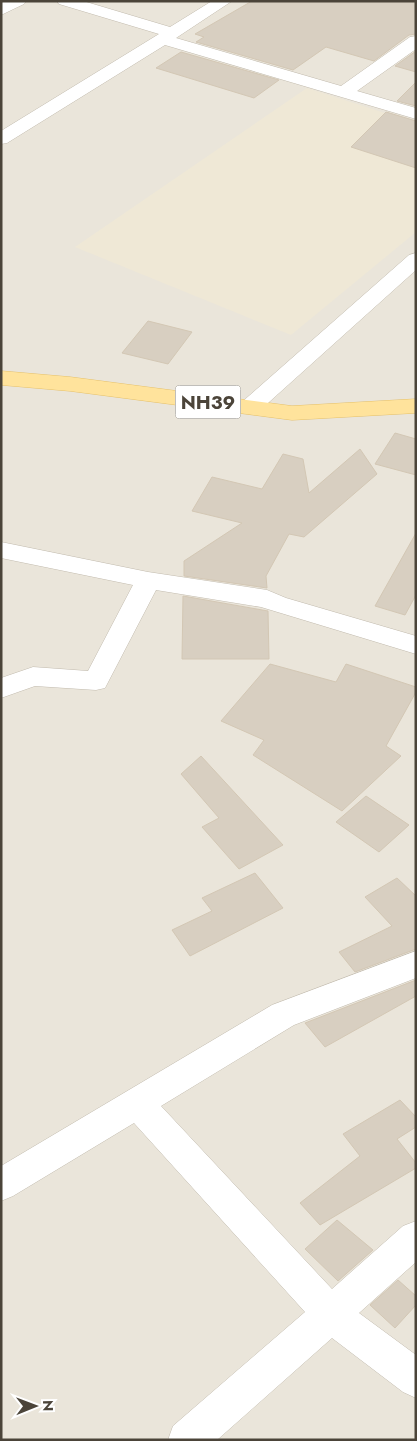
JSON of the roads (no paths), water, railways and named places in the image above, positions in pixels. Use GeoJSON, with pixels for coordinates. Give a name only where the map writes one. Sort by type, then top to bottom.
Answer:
{"type":"FeatureCollection","features":[{"type":"Feature","properties":{"kind":"main road","name":"NH39"},"geometry":{"type":"LineString","coordinates":[[1,378],[80,385],[292,412],[416,406]]}},
{"type":"Feature","properties":{"kind":"street"},"geometry":{"type":"LineString","coordinates":[[1,10],[18,1]]}},
{"type":"Feature","properties":{"kind":"street"},"geometry":{"type":"LineString","coordinates":[[65,1],[342,93],[416,114]]}},
{"type":"Feature","properties":{"kind":"street"},"geometry":{"type":"LineString","coordinates":[[1,139],[224,1]]}},
{"type":"Feature","properties":{"kind":"street"},"geometry":{"type":"LineString","coordinates":[[342,93],[416,41]]}},
{"type":"Feature","properties":{"kind":"street"},"geometry":{"type":"LineString","coordinates":[[250,407],[416,259]]}},
{"type":"Feature","properties":{"kind":"street"},"geometry":{"type":"LineString","coordinates":[[1,550],[148,580],[267,599],[277,604],[416,645]]}},
{"type":"Feature","properties":{"kind":"street"},"geometry":{"type":"LineString","coordinates":[[1,689],[33,676],[96,681],[148,580]]}},
{"type":"Feature","properties":{"kind":"street"},"geometry":{"type":"LineString","coordinates":[[1,1185],[283,1014],[416,964]]}},
{"type":"Feature","properties":{"kind":"street"},"geometry":{"type":"LineString","coordinates":[[137,1103],[331,1314],[416,1379]]}},
{"type":"Feature","properties":{"kind":"street"},"geometry":{"type":"LineString","coordinates":[[187,1440],[416,1238]]}}]}
